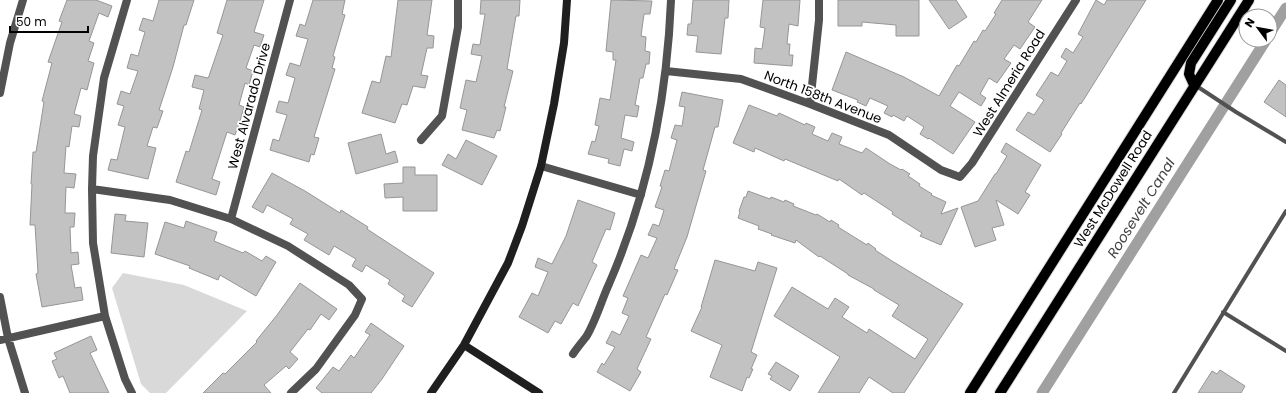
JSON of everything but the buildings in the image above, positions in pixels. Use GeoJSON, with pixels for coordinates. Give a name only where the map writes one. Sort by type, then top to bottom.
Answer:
{"type":"FeatureCollection","features":[{"type":"Feature","properties":{"kind":"main road","name":"West McDowell Road"},"geometry":{"type":"LineString","coordinates":[[970,393],[1218,0]]}},
{"type":"Feature","properties":{"kind":"main road"},"geometry":{"type":"LineString","coordinates":[[1194,85],[1189,74],[1191,63],[1231,0]]}},
{"type":"Feature","properties":{"kind":"main road","name":"West McDowell Road"},"geometry":{"type":"LineString","coordinates":[[1000,393],[1249,0]]}},
{"type":"Feature","properties":{"kind":"street"},"geometry":{"type":"LineString","coordinates":[[0,93],[10,43],[23,0]]}},
{"type":"Feature","properties":{"kind":"street"},"geometry":{"type":"LineString","coordinates":[[127,0],[104,78],[93,156],[92,189],[93,244],[105,316],[125,379],[132,393]]}},
{"type":"Feature","properties":{"kind":"street","name":"West Alvarado Drive"},"geometry":{"type":"LineString","coordinates":[[231,219],[290,0]]}},
{"type":"Feature","properties":{"kind":"street"},"geometry":{"type":"LineString","coordinates":[[421,140],[442,116],[458,27],[458,0]]}},
{"type":"Feature","properties":{"kind":"street"},"geometry":{"type":"LineString","coordinates":[[430,393],[464,346],[508,263],[522,226],[541,166],[554,104],[564,43],[567,0]]}},
{"type":"Feature","properties":{"kind":"street"},"geometry":{"type":"LineString","coordinates":[[573,354],[586,336],[621,256],[641,195],[656,135],[666,71],[670,33],[671,0]]}},
{"type":"Feature","properties":{"kind":"street"},"geometry":{"type":"LineString","coordinates":[[810,104],[819,20],[819,0]]}},
{"type":"Feature","properties":{"kind":"street","name":"West Almeria Road"},"geometry":{"type":"LineString","coordinates":[[960,177],[972,163],[1076,0]]}},
{"type":"Feature","properties":{"kind":"street","name":"North 158th Avenue"},"geometry":{"type":"LineString","coordinates":[[666,71],[741,79],[889,135],[940,170],[960,177]]}},
{"type":"Feature","properties":{"kind":"street"},"geometry":{"type":"LineString","coordinates":[[541,166],[641,195]]}},
{"type":"Feature","properties":{"kind":"street"},"geometry":{"type":"LineString","coordinates":[[92,189],[170,200],[231,219],[288,246],[349,285],[362,299],[355,315],[316,369],[291,393]]}},
{"type":"Feature","properties":{"kind":"street"},"geometry":{"type":"LineString","coordinates":[[0,297],[4,339],[26,393]]}},
{"type":"Feature","properties":{"kind":"street"},"geometry":{"type":"LineString","coordinates":[[4,339],[105,316]]}},
{"type":"Feature","properties":{"kind":"street"},"geometry":{"type":"LineString","coordinates":[[464,346],[539,393]]}},
{"type":"Feature","properties":{"kind":"lane"},"geometry":{"type":"LineString","coordinates":[[1194,85],[1286,142]]}},
{"type":"Feature","properties":{"kind":"lane"},"geometry":{"type":"LineString","coordinates":[[1174,393],[1286,211]]}},
{"type":"Feature","properties":{"kind":"lane"},"geometry":{"type":"LineString","coordinates":[[1223,312],[1286,351]]}},
{"type":"Feature","properties":{"kind":"shaded area"},"geometry":{"type":"Polygon","coordinates":[[[123,273],[184,285],[247,311],[166,393],[150,393],[141,384],[112,288],[123,273]]]}},
{"type":"Feature","properties":{"kind":"waterway","name":"Roosevelt Canal"},"geometry":{"type":"LineString","coordinates":[[1278,20],[1286,8]]}},
{"type":"Feature","properties":{"kind":"waterway","name":"Roosevelt Canal"},"geometry":{"type":"LineString","coordinates":[[1042,393],[1261,48]]}}]}
